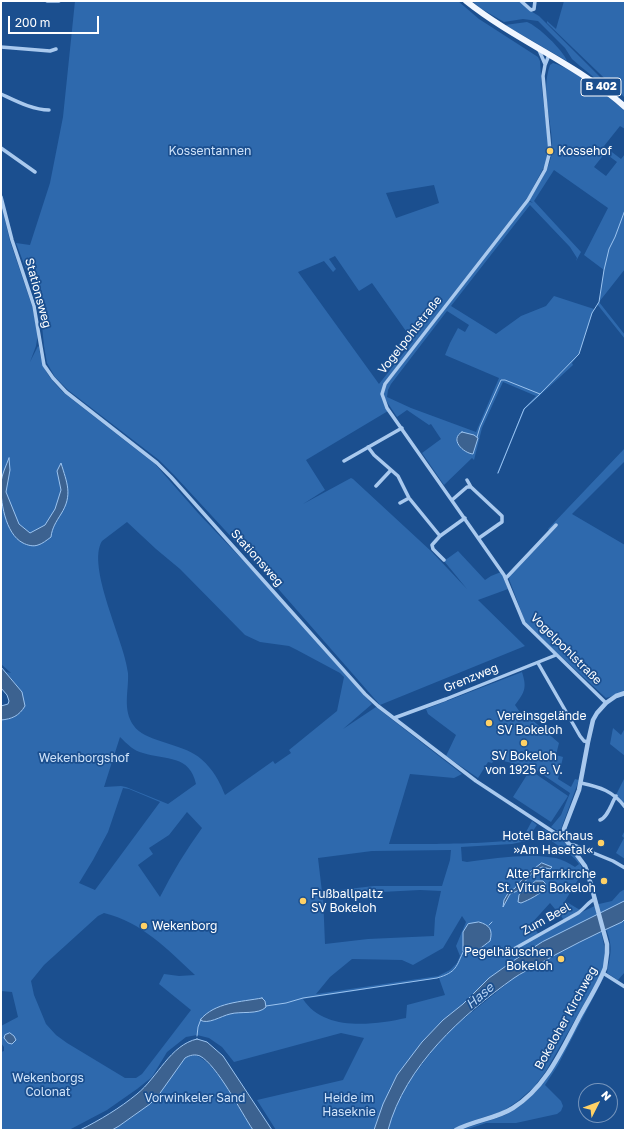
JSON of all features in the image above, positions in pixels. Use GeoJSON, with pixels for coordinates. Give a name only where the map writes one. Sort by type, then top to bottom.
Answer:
{"type":"FeatureCollection","features":[{"type":"Feature","properties":{"kind":"main road","name":"B 402"},"geometry":{"type":"LineString","coordinates":[[466,1],[495,22],[594,82],[625,107]]}},
{"type":"Feature","properties":{"kind":"street"},"geometry":{"type":"LineString","coordinates":[[47,1],[59,1]]}},
{"type":"Feature","properties":{"kind":"street"},"geometry":{"type":"LineString","coordinates":[[521,1],[531,10],[534,9],[535,1]]}},
{"type":"Feature","properties":{"kind":"street"},"geometry":{"type":"LineString","coordinates":[[1,47],[50,51],[56,49]]}},
{"type":"Feature","properties":{"kind":"street"},"geometry":{"type":"LineString","coordinates":[[538,49],[545,65]]}},
{"type":"Feature","properties":{"kind":"street","name":"Vogelpohlstraße"},"geometry":{"type":"LineString","coordinates":[[549,55],[543,76],[550,151],[545,170],[528,200],[382,389],[383,398],[387,408],[506,578],[524,623],[556,656],[606,703]]}},
{"type":"Feature","properties":{"kind":"street"},"geometry":{"type":"LineString","coordinates":[[1,94],[29,106],[49,110]]}},
{"type":"Feature","properties":{"kind":"street"},"geometry":{"type":"LineString","coordinates":[[1,148],[35,172]]}},
{"type":"Feature","properties":{"kind":"street","name":"Stationsweg"},"geometry":{"type":"LineString","coordinates":[[1,197],[12,240],[34,306],[43,360],[48,372],[53,378],[66,392],[157,463],[232,544],[365,694],[476,781],[555,833],[564,834]]}},
{"type":"Feature","properties":{"kind":"street"},"geometry":{"type":"LineString","coordinates":[[344,461],[402,428]]}},
{"type":"Feature","properties":{"kind":"street"},"geometry":{"type":"LineString","coordinates":[[368,447],[398,476],[409,498],[440,536]]}},
{"type":"Feature","properties":{"kind":"street"},"geometry":{"type":"LineString","coordinates":[[376,486],[391,470]]}},
{"type":"Feature","properties":{"kind":"street"},"geometry":{"type":"LineString","coordinates":[[467,480],[471,487],[502,516],[502,522],[479,538]]}},
{"type":"Feature","properties":{"kind":"street"},"geometry":{"type":"LineString","coordinates":[[452,500],[467,487],[471,487]]}},
{"type":"Feature","properties":{"kind":"street"},"geometry":{"type":"LineString","coordinates":[[400,503],[409,498]]}},
{"type":"Feature","properties":{"kind":"street"},"geometry":{"type":"LineString","coordinates":[[502,516],[507,512]]}},
{"type":"Feature","properties":{"kind":"street"},"geometry":{"type":"LineString","coordinates":[[444,560],[432,548],[432,544],[440,536],[465,518]]}},
{"type":"Feature","properties":{"kind":"street"},"geometry":{"type":"LineString","coordinates":[[506,578],[556,525]]}},
{"type":"Feature","properties":{"kind":"street","name":"Grenzweg"},"geometry":{"type":"LineString","coordinates":[[394,718],[556,656]]}},
{"type":"Feature","properties":{"kind":"street"},"geometry":{"type":"LineString","coordinates":[[538,662],[581,738],[588,742]]}},
{"type":"Feature","properties":{"kind":"street"},"geometry":{"type":"LineString","coordinates":[[564,834],[565,826],[581,783],[588,742],[596,714],[606,703],[616,696],[625,693]]}},
{"type":"Feature","properties":{"kind":"street"},"geometry":{"type":"LineString","coordinates":[[581,783],[605,790],[616,796],[625,808]]}},
{"type":"Feature","properties":{"kind":"street"},"geometry":{"type":"LineString","coordinates":[[600,820],[605,816],[616,796]]}},
{"type":"Feature","properties":{"kind":"street","name":"Bokeloher Kirchweg"},"geometry":{"type":"LineString","coordinates":[[456,1130],[472,1123],[504,1113],[528,1097],[548,1073],[603,973],[608,953],[605,935],[595,899],[585,866],[564,834]]}},
{"type":"Feature","properties":{"kind":"street"},"geometry":{"type":"LineString","coordinates":[[570,845],[574,845],[613,861],[625,868]]}},
{"type":"Feature","properties":{"kind":"street","name":"Zum Beel"},"geometry":{"type":"LineString","coordinates":[[505,954],[578,913],[586,907],[591,900],[595,899]]}},
{"type":"Feature","properties":{"kind":"street"},"geometry":{"type":"LineString","coordinates":[[603,973],[625,987]]}},
{"type":"Feature","properties":{"kind":"green space","name":"Kossentannen"},"geometry":{"type":"Polygon","coordinates":[[[75,1],[458,1],[479,19],[538,57],[540,61],[549,149],[547,161],[528,197],[384,383],[382,398],[388,411],[306,460],[325,490],[303,504],[351,478],[432,552],[467,589],[444,561],[458,551],[485,580],[501,572],[508,589],[478,600],[525,646],[380,705],[260,568],[175,476],[159,460],[68,390],[55,377],[47,363],[40,306],[16,243],[30,245],[50,183],[63,117],[75,1]],[[434,185],[386,193],[396,218],[439,203],[434,185]],[[335,256],[329,259],[336,269],[333,272],[324,261],[298,272],[379,384],[413,341],[372,283],[359,291],[335,256]]]}},
{"type":"Feature","properties":{"kind":"green space"},"geometry":{"type":"Polygon","coordinates":[[[472,1],[519,1],[539,16],[617,94],[618,97],[572,59],[565,48],[538,21],[523,19],[504,22],[480,8],[472,1]]]}},
{"type":"Feature","properties":{"kind":"green space"},"geometry":{"type":"Polygon","coordinates":[[[564,1],[625,2],[625,98],[547,23],[547,21],[556,29],[564,1]]]}},
{"type":"Feature","properties":{"kind":"green space"},"geometry":{"type":"Polygon","coordinates":[[[527,22],[532,24],[550,39],[565,56],[567,61],[505,25],[527,22]]]}},
{"type":"Feature","properties":{"kind":"green space"},"geometry":{"type":"Polygon","coordinates":[[[553,63],[561,66],[581,77],[625,111],[625,129],[620,126],[604,146],[621,159],[625,154],[625,269],[599,302],[604,270],[584,255],[608,208],[554,170],[534,201],[581,252],[576,261],[577,258],[570,247],[530,205],[451,306],[496,334],[521,316],[546,306],[554,296],[594,309],[579,354],[572,363],[573,365],[525,409],[498,474],[497,473],[524,408],[536,396],[503,382],[482,428],[474,460],[472,458],[444,485],[422,453],[441,439],[431,424],[429,425],[407,410],[397,417],[385,399],[383,389],[528,201],[533,203],[529,200],[547,170],[552,150],[546,86],[550,65],[553,63]],[[605,153],[594,167],[606,176],[617,162],[605,153]],[[447,311],[391,384],[387,397],[411,408],[476,432],[499,378],[445,355],[458,328],[465,332],[469,325],[447,311]],[[458,435],[456,439],[473,454],[478,438],[458,435]]]}},
{"type":"Feature","properties":{"kind":"green space"},"geometry":{"type":"Polygon","coordinates":[[[1,204],[10,241],[32,306],[38,334],[36,346],[30,362],[38,346],[47,373],[59,388],[155,464],[372,704],[343,729],[376,707],[462,774],[454,778],[410,774],[389,844],[458,844],[514,840],[522,837],[532,821],[537,825],[526,841],[512,844],[461,847],[462,861],[467,862],[535,856],[556,858],[575,867],[579,864],[575,859],[541,832],[543,829],[561,837],[578,859],[585,875],[579,878],[565,901],[580,910],[564,920],[550,903],[531,924],[540,936],[584,911],[599,904],[612,901],[625,889],[625,901],[542,942],[489,978],[463,1004],[443,1020],[422,1042],[397,1075],[390,1088],[374,1130],[276,1130],[257,1100],[343,1080],[364,1038],[341,1033],[234,1062],[222,1047],[209,1038],[197,1035],[186,1037],[167,1052],[152,1077],[137,1089],[107,1110],[69,1130],[1,1130],[1,1052],[4,1051],[4,1047],[1,1043],[1,1026],[18,1017],[12,992],[1,991],[1,720],[13,718],[21,712],[22,692],[6,672],[11,673],[1,664],[1,204]],[[127,522],[102,541],[98,553],[102,586],[128,673],[127,707],[130,720],[139,731],[145,735],[187,750],[202,760],[215,776],[225,795],[273,761],[275,764],[291,753],[289,750],[337,711],[344,677],[340,673],[289,646],[260,642],[245,635],[180,569],[127,522]],[[120,737],[104,787],[121,786],[168,804],[196,784],[193,775],[183,763],[137,751],[120,737]],[[123,788],[108,832],[79,883],[95,890],[160,802],[123,788]],[[187,812],[169,835],[149,848],[153,854],[138,865],[160,897],[169,879],[202,828],[187,812]],[[451,850],[372,851],[318,858],[322,892],[374,886],[442,886],[450,860],[451,850]],[[420,890],[323,895],[325,944],[368,939],[434,936],[435,918],[441,891],[420,890]],[[104,913],[98,916],[44,965],[31,981],[34,995],[46,1024],[56,1035],[125,1078],[136,1078],[142,1074],[191,1010],[159,984],[164,974],[179,976],[195,975],[154,938],[118,917],[104,913]],[[462,916],[443,948],[413,965],[402,960],[352,959],[330,977],[316,994],[438,976],[450,970],[457,963],[460,956],[456,946],[466,922],[462,916]],[[439,978],[303,999],[312,1010],[323,1017],[350,1024],[393,1021],[406,1018],[407,1005],[445,995],[439,978]]]}},
{"type":"Feature","properties":{"kind":"green space"},"geometry":{"type":"Polygon","coordinates":[[[599,302],[625,335],[625,339],[597,304],[599,302]]]}},
{"type":"Feature","properties":{"kind":"green space"},"geometry":{"type":"Polygon","coordinates":[[[625,448],[625,461],[572,514],[625,545],[625,692],[606,698],[528,626],[509,579],[510,574],[550,531],[548,529],[625,448]]]}},
{"type":"Feature","properties":{"kind":"green space"},"geometry":{"type":"Polygon","coordinates":[[[522,672],[525,686],[521,697],[515,705],[526,721],[530,718],[559,743],[556,755],[563,757],[558,779],[571,787],[575,779],[579,780],[561,829],[558,831],[551,827],[561,815],[570,793],[533,768],[495,759],[492,763],[488,762],[478,778],[446,756],[456,735],[428,714],[426,709],[522,672]]]}},
{"type":"Feature","properties":{"kind":"green space"},"geometry":{"type":"Polygon","coordinates":[[[613,728],[621,735],[625,728],[625,756],[610,744],[613,728]]]}},
{"type":"Feature","properties":{"kind":"green space"},"geometry":{"type":"Polygon","coordinates":[[[530,770],[568,796],[551,822],[513,797],[530,770]]]}},
{"type":"Feature","properties":{"kind":"green space"},"geometry":{"type":"Polygon","coordinates":[[[625,777],[625,806],[616,795],[625,777]]]}},
{"type":"Feature","properties":{"kind":"green space"},"geometry":{"type":"Polygon","coordinates":[[[625,830],[625,859],[616,853],[624,838],[622,836],[625,830]]]}},
{"type":"Feature","properties":{"kind":"green space"},"geometry":{"type":"Polygon","coordinates":[[[625,919],[625,972],[618,980],[607,973],[611,947],[606,929],[625,919]]]}},
{"type":"Feature","properties":{"kind":"green space"},"geometry":{"type":"Polygon","coordinates":[[[601,932],[605,952],[605,961],[602,972],[546,1071],[534,1087],[518,1101],[503,1111],[466,1123],[453,1130],[388,1130],[395,1108],[408,1083],[434,1048],[451,1029],[514,978],[548,958],[601,932]]]}},
{"type":"Feature","properties":{"kind":"green space"},"geometry":{"type":"Polygon","coordinates":[[[603,977],[558,1065],[545,1085],[561,1101],[563,1106],[561,1111],[557,1114],[516,1123],[486,1123],[461,1130],[510,1113],[534,1094],[603,977]]]}},
{"type":"Feature","properties":{"kind":"green space","name":"Vorwinkeler Sand"},"geometry":{"type":"Polygon","coordinates":[[[195,1055],[203,1059],[219,1077],[253,1130],[112,1130],[134,1116],[158,1096],[185,1058],[195,1055]]]}},
{"type":"Feature","properties":{"kind":"water"},"geometry":{"type":"Polygon","coordinates":[[[462,432],[474,435],[478,438],[473,454],[465,451],[457,442],[458,435],[462,432]]]}},
{"type":"Feature","properties":{"kind":"water"},"geometry":{"type":"Polygon","coordinates":[[[9,458],[10,470],[6,492],[19,524],[30,533],[45,525],[55,509],[61,490],[57,471],[61,463],[68,489],[67,501],[53,528],[51,537],[36,546],[28,545],[17,539],[5,516],[1,498],[1,482],[9,458]]]}},
{"type":"Feature","properties":{"kind":"water"},"geometry":{"type":"Polygon","coordinates":[[[1,667],[22,692],[25,706],[15,716],[9,719],[1,720],[1,706],[8,704],[9,701],[7,695],[1,688],[1,667]]]}},
{"type":"Feature","properties":{"kind":"water"},"geometry":{"type":"Polygon","coordinates":[[[542,863],[552,867],[550,869],[542,867],[534,871],[517,891],[510,894],[503,907],[504,900],[510,890],[514,889],[526,875],[542,863]]]}},
{"type":"Feature","properties":{"kind":"water"},"geometry":{"type":"Polygon","coordinates":[[[536,881],[543,881],[546,888],[538,895],[521,903],[518,902],[519,895],[536,881]]]}},
{"type":"Feature","properties":{"kind":"water","name":"Hase"},"geometry":{"type":"Polygon","coordinates":[[[625,901],[625,919],[622,922],[590,937],[517,976],[475,1008],[456,1025],[438,1044],[408,1084],[396,1107],[388,1130],[374,1130],[383,1104],[397,1075],[422,1042],[443,1020],[463,1004],[489,978],[542,942],[625,901]]]}},
{"type":"Feature","properties":{"kind":"water"},"geometry":{"type":"Polygon","coordinates":[[[479,922],[490,928],[490,941],[476,951],[467,954],[463,951],[463,932],[468,924],[479,922]]]}},
{"type":"Feature","properties":{"kind":"water"},"geometry":{"type":"Polygon","coordinates":[[[262,998],[265,1001],[266,1007],[259,1011],[234,1013],[215,1020],[200,1020],[206,1014],[221,1006],[262,998]]]}},
{"type":"Feature","properties":{"kind":"water"},"geometry":{"type":"Polygon","coordinates":[[[10,1033],[16,1040],[12,1044],[8,1043],[4,1038],[5,1035],[10,1033]]]}},
{"type":"Feature","properties":{"kind":"water"},"geometry":{"type":"Polygon","coordinates":[[[197,1039],[207,1042],[223,1056],[272,1130],[253,1130],[214,1069],[200,1056],[194,1055],[185,1058],[158,1096],[150,1104],[119,1126],[112,1130],[80,1130],[110,1114],[137,1094],[179,1048],[188,1042],[197,1039]]]}},
{"type":"Feature","properties":{"kind":"waterway"},"geometry":{"type":"LineString","coordinates":[[477,437],[501,380],[505,380],[540,394],[579,354],[592,313],[599,302],[609,249],[625,210]]}},
{"type":"Feature","properties":{"kind":"waterway"},"geometry":{"type":"LineString","coordinates":[[498,473],[524,409],[540,394]]}},
{"type":"Feature","properties":{"kind":"waterway"},"geometry":{"type":"LineString","coordinates":[[489,925],[492,922]]}},
{"type":"Feature","properties":{"kind":"waterway"},"geometry":{"type":"LineString","coordinates":[[266,1006],[286,1003],[303,998],[437,978],[444,976],[455,968],[464,950]]}},
{"type":"Feature","properties":{"kind":"waterway"},"geometry":{"type":"LineString","coordinates":[[197,1036],[201,1019]]}},
{"type":"Feature","properties":{"kind":"place","name":"Kossehof"},"geometry":{"type":"Point","coordinates":[550,151]}},
{"type":"Feature","properties":{"kind":"place","name":"Vereinsgelände SV Bokeloh"},"geometry":{"type":"Point","coordinates":[489,723]}},
{"type":"Feature","properties":{"kind":"place","name":"SV Bokeloh von 1925 e. V."},"geometry":{"type":"Point","coordinates":[524,743]}},
{"type":"Feature","properties":{"kind":"place","name":"Hotel Backhaus »Am Hasetal«"},"geometry":{"type":"Point","coordinates":[601,843]}},
{"type":"Feature","properties":{"kind":"place","name":"Alte Pfarrkirche St. Vitus Bokeloh"},"geometry":{"type":"Point","coordinates":[604,881]}},
{"type":"Feature","properties":{"kind":"place","name":"Fußballpaltz SV Bokeloh"},"geometry":{"type":"Point","coordinates":[303,901]}},
{"type":"Feature","properties":{"kind":"place","name":"Wekenborg"},"geometry":{"type":"Point","coordinates":[144,926]}},
{"type":"Feature","properties":{"kind":"place","name":"Pegelhäuschen Bokeloh"},"geometry":{"type":"Point","coordinates":[561,959]}},
{"type":"Feature","properties":{"kind":"park label","name":"Wekenborgshof"},"geometry":{"type":"Point","coordinates":[84,758]}},
{"type":"Feature","properties":{"kind":"park label","name":"Wekenborgs Colonat"},"geometry":{"type":"Point","coordinates":[48,1085]}},
{"type":"Feature","properties":{"kind":"park label","name":"Heide im Haseknie"},"geometry":{"type":"Point","coordinates":[349,1105]}}]}
